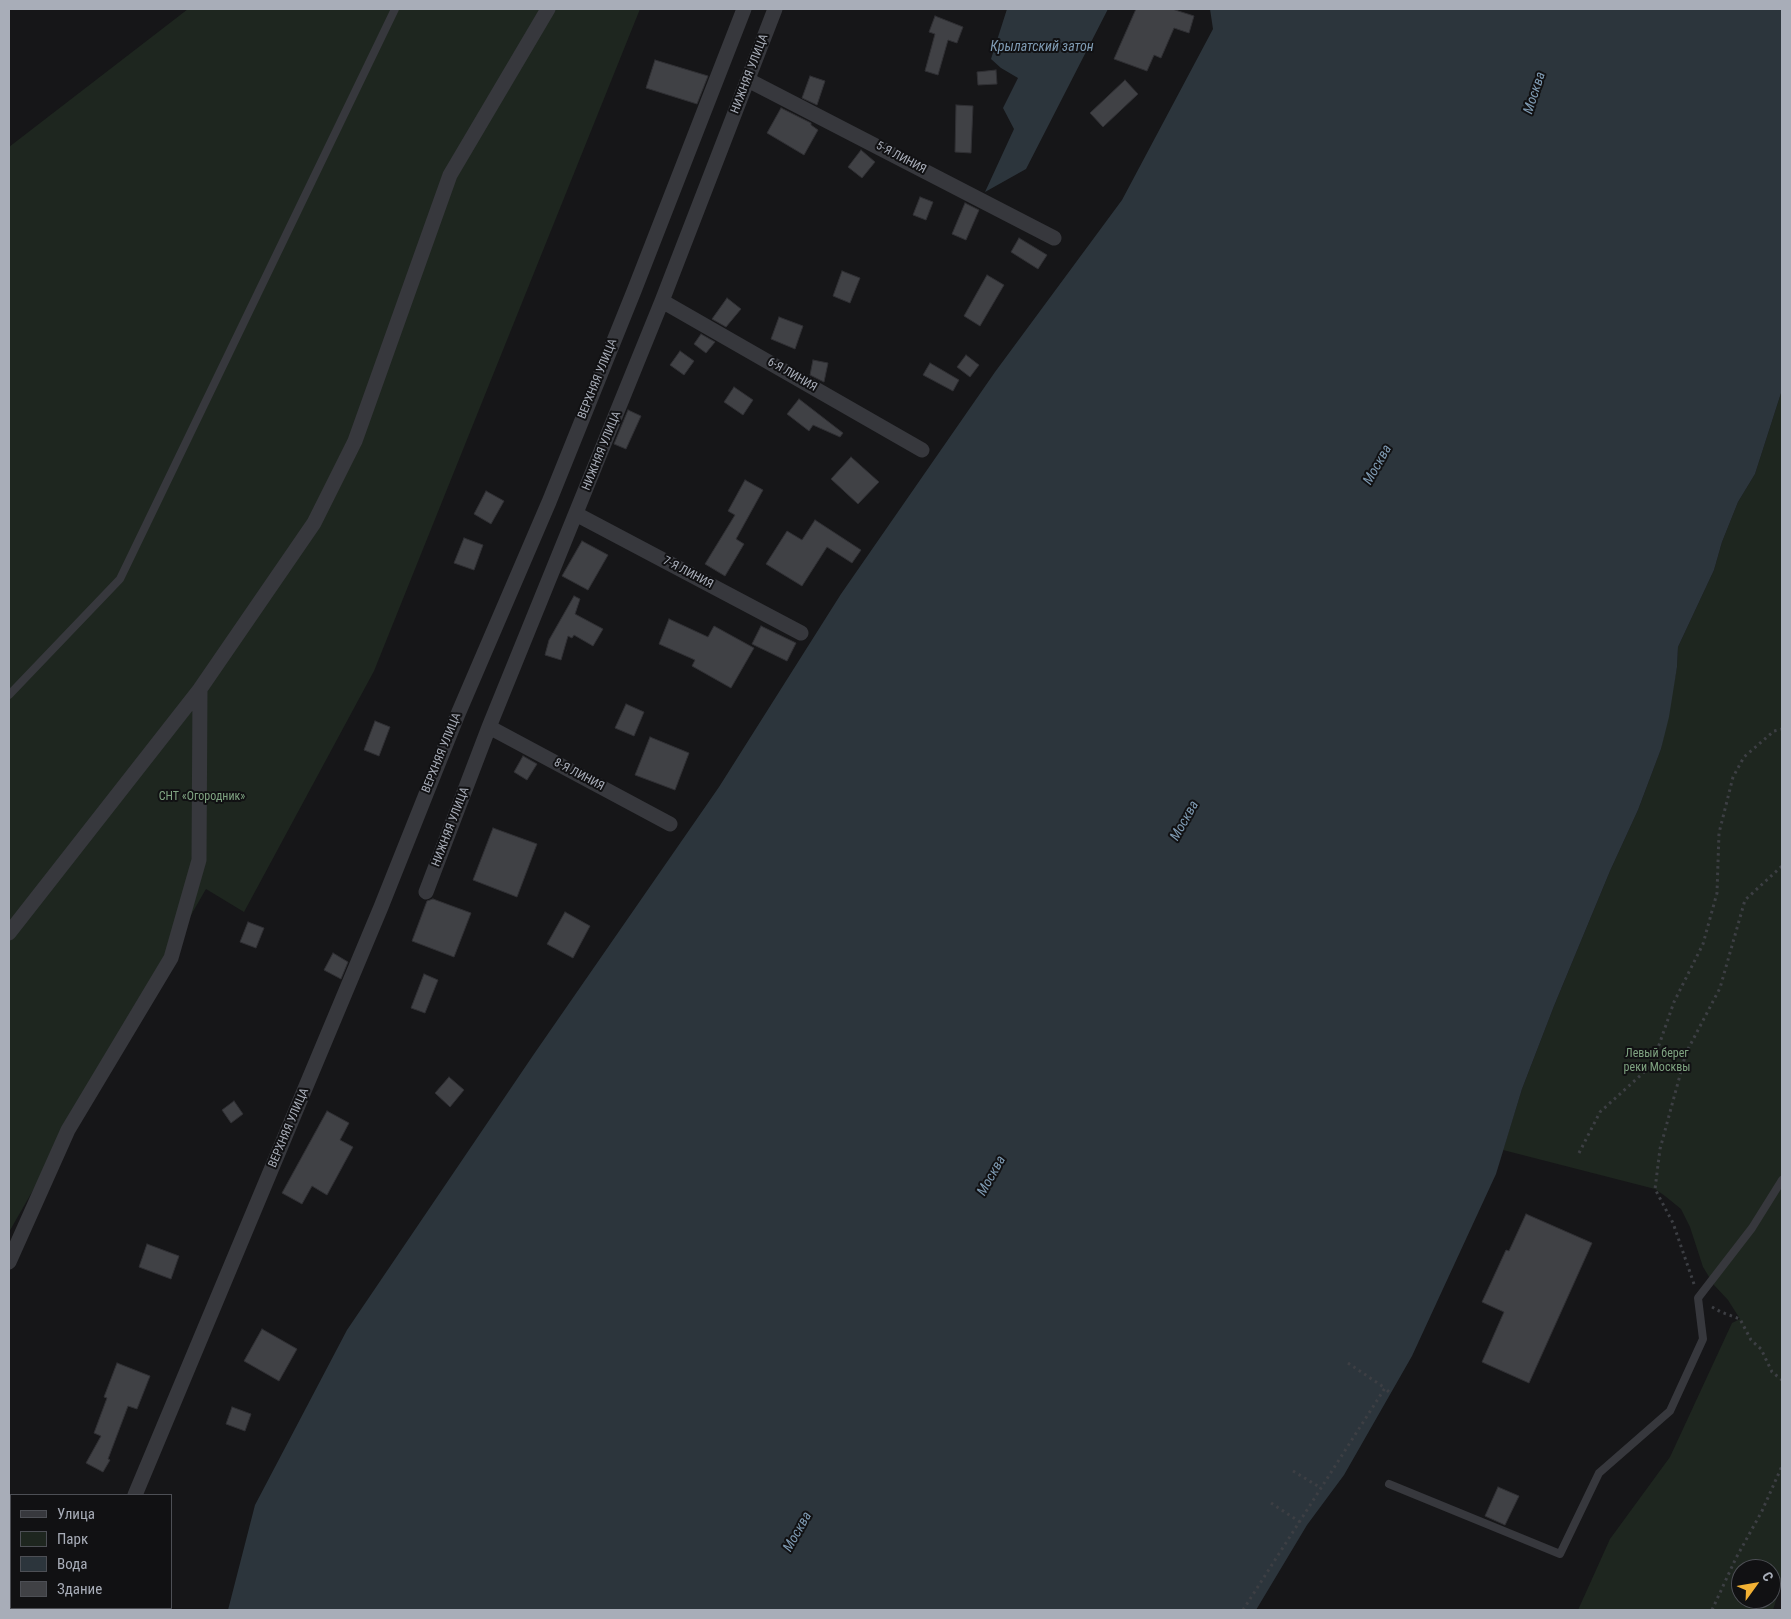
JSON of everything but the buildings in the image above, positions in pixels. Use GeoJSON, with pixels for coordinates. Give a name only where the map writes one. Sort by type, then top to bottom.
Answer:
{"type":"FeatureCollection","features":[{"type":"Feature","properties":{"kind":"street"},"geometry":{"type":"LineString","coordinates":[[9,933],[200,689],[314,523],[355,441],[450,175],[548,9]]}},
{"type":"Feature","properties":{"kind":"street","name":"ВЕРХНЯЯ УЛИЦА"},"geometry":{"type":"LineString","coordinates":[[135,1494],[381,907],[458,714],[549,502],[638,282],[744,9]]}},
{"type":"Feature","properties":{"kind":"street","name":"НИЖНЯЯ УЛИЦА"},"geometry":{"type":"LineString","coordinates":[[426,892],[489,727],[662,301],[774,9]]}},
{"type":"Feature","properties":{"kind":"street","name":"5-Я ЛИНИЯ"},"geometry":{"type":"LineString","coordinates":[[748,80],[1054,238]]}},
{"type":"Feature","properties":{"kind":"street","name":"6-Я ЛИНИЯ"},"geometry":{"type":"LineString","coordinates":[[662,301],[922,450]]}},
{"type":"Feature","properties":{"kind":"street","name":"7-Я ЛИНИЯ"},"geometry":{"type":"LineString","coordinates":[[576,514],[800,632]]}},
{"type":"Feature","properties":{"kind":"street"},"geometry":{"type":"LineString","coordinates":[[9,1262],[68,1130],[171,958],[198,860],[200,689]]}},
{"type":"Feature","properties":{"kind":"street","name":"8-Я ЛИНИЯ"},"geometry":{"type":"LineString","coordinates":[[489,727],[670,824]]}},
{"type":"Feature","properties":{"kind":"lane"},"geometry":{"type":"LineString","coordinates":[[9,695],[120,579],[395,9]]}},
{"type":"Feature","properties":{"kind":"lane"},"geometry":{"type":"LineString","coordinates":[[1389,1484],[1560,1554],[1599,1473],[1670,1411],[1703,1339],[1698,1298],[1752,1228],[1782,1180]]}},
{"type":"Feature","properties":{"kind":"path"},"geometry":{"type":"LineString","coordinates":[[1579,1154],[1600,1112],[1652,1065],[1674,1002],[1703,944],[1717,893],[1719,833],[1733,777],[1744,757],[1774,731],[1782,729]]}},
{"type":"Feature","properties":{"kind":"path"},"geometry":{"type":"LineString","coordinates":[[1782,866],[1745,900],[1720,988],[1686,1052],[1660,1149],[1655,1189],[1673,1223],[1698,1298],[1721,1312],[1740,1319],[1751,1340],[1761,1349],[1772,1372],[1782,1380]]}},
{"type":"Feature","properties":{"kind":"path"},"geometry":{"type":"LineString","coordinates":[[1348,1363],[1391,1394]]}},
{"type":"Feature","properties":{"kind":"path"},"geometry":{"type":"LineString","coordinates":[[1243,1610],[1385,1388]]}},
{"type":"Feature","properties":{"kind":"path"},"geometry":{"type":"LineString","coordinates":[[1712,1610],[1736,1558],[1762,1511],[1782,1466]]}},
{"type":"Feature","properties":{"kind":"path"},"geometry":{"type":"LineString","coordinates":[[1293,1471],[1321,1488]]}},
{"type":"Feature","properties":{"kind":"path"},"geometry":{"type":"LineString","coordinates":[[1271,1503],[1300,1522]]}},
{"type":"Feature","properties":{"kind":"green space","name":"СНТ «Огородник»"},"geometry":{"type":"Polygon","coordinates":[[[188,9],[640,9],[374,671],[244,912],[206,889],[9,1232],[9,147],[188,9]]]}},
{"type":"Feature","properties":{"kind":"green space","name":"Левый берег реки Москвы"},"geometry":{"type":"Polygon","coordinates":[[[1782,390],[1782,1581],[1781,1584],[1781,1559],[1731,1559],[1731,1609],[1773,1610],[1578,1610],[1610,1539],[1670,1457],[1732,1323],[1740,1319],[1703,1267],[1690,1227],[1681,1209],[1665,1196],[1655,1189],[1503,1150],[1522,1089],[1554,1006],[1610,871],[1638,810],[1661,749],[1677,667],[1678,647],[1714,570],[1722,542],[1738,502],[1755,474],[1782,390]]]}},
{"type":"Feature","properties":{"kind":"water","name":"Крылатский затон"},"geometry":{"type":"Polygon","coordinates":[[[1007,9],[1108,9],[1026,169],[985,192],[1014,129],[1003,108],[1018,78],[1001,68],[991,59],[1007,9]]]}},
{"type":"Feature","properties":{"kind":"water","name":"Москва"},"geometry":{"type":"Polygon","coordinates":[[[1210,9],[1782,9],[1782,390],[1755,474],[1738,502],[1722,542],[1714,570],[1678,647],[1677,667],[1669,717],[1661,749],[1638,810],[1610,871],[1554,1006],[1522,1089],[1496,1174],[1412,1356],[1344,1475],[1307,1525],[1256,1610],[228,1610],[255,1505],[347,1330],[534,1054],[719,787],[841,594],[995,372],[1122,200],[1213,29],[1210,9]]]}}]}
